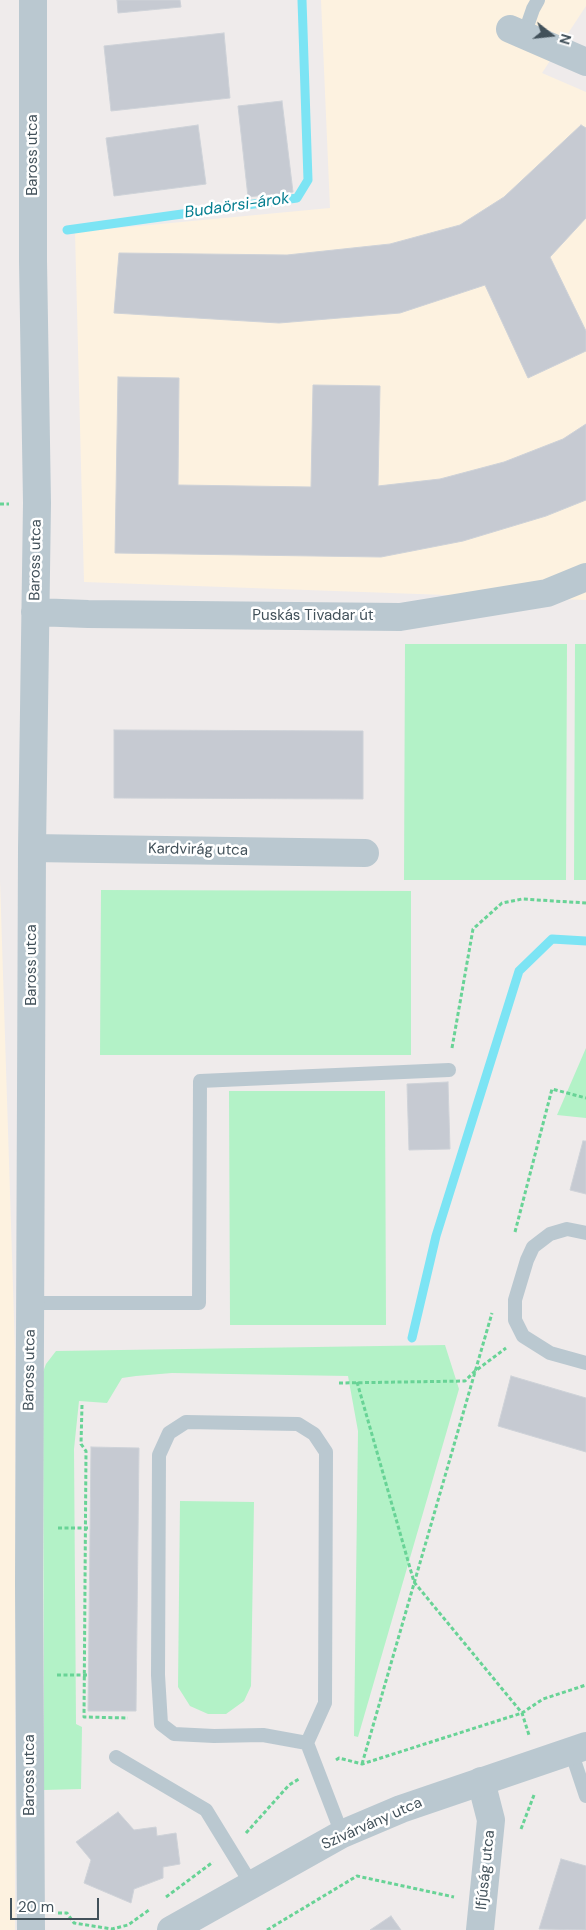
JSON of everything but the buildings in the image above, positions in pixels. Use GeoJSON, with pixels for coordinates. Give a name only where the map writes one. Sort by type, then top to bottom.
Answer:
{"type":"FeatureCollection","features":[{"type":"Feature","properties":{"kind":"street","name":"Baross utca"},"geometry":{"type":"LineString","coordinates":[[31,1930],[29,1565],[32,848],[37,503],[33,261],[33,0]]}},
{"type":"Feature","properties":{"kind":"street"},"geometry":{"type":"LineString","coordinates":[[517,32],[586,62]]}},
{"type":"Feature","properties":{"kind":"street","name":"Puskás Tivadar út"},"geometry":{"type":"LineString","coordinates":[[35,612],[400,616],[547,593],[586,577]]}},
{"type":"Feature","properties":{"kind":"street","name":"Kardvirág utca"},"geometry":{"type":"LineString","coordinates":[[32,848],[365,853]]}},
{"type":"Feature","properties":{"kind":"street","name":"Szivárvány utca"},"geometry":{"type":"LineString","coordinates":[[171,1930],[342,1834],[401,1809],[578,1749]]}},
{"type":"Feature","properties":{"kind":"street","name":"Ifjúság utca"},"geometry":{"type":"LineString","coordinates":[[480,1930],[491,1820],[482,1781]]}},
{"type":"Feature","properties":{"kind":"lane"},"geometry":{"type":"LineString","coordinates":[[517,32],[538,0]]}},
{"type":"Feature","properties":{"kind":"lane"},"geometry":{"type":"LineString","coordinates":[[31,1303],[199,1303],[200,1081],[449,1070]]}},
{"type":"Feature","properties":{"kind":"lane"},"geometry":{"type":"LineString","coordinates":[[586,1232],[567,1229],[550,1234],[533,1247],[527,1260],[515,1300],[515,1320],[523,1336],[550,1353],[586,1363]]}},
{"type":"Feature","properties":{"kind":"lane"},"geometry":{"type":"LineString","coordinates":[[307,1743],[263,1735],[214,1736],[174,1734],[161,1724],[158,1675],[159,1455],[169,1433],[186,1422],[298,1424],[314,1434],[326,1452],[325,1703],[307,1743],[342,1834]]}},
{"type":"Feature","properties":{"kind":"lane"},"geometry":{"type":"LineString","coordinates":[[578,1749],[586,1796]]}},
{"type":"Feature","properties":{"kind":"lane"},"geometry":{"type":"LineString","coordinates":[[116,1756],[206,1810],[252,1884]]}},
{"type":"Feature","properties":{"kind":"path"},"geometry":{"type":"LineString","coordinates":[[449,1070],[472,929],[502,903],[522,899],[586,903]]}},
{"type":"Feature","properties":{"kind":"path"},"geometry":{"type":"LineString","coordinates":[[513,1239],[552,1089],[586,1098]]}},
{"type":"Feature","properties":{"kind":"path"},"geometry":{"type":"LineString","coordinates":[[494,1306],[362,1764],[522,1713],[543,1699],[586,1685]]}},
{"type":"Feature","properties":{"kind":"path"},"geometry":{"type":"LineString","coordinates":[[339,1383],[465,1381],[474,1372],[523,1336]]}},
{"type":"Feature","properties":{"kind":"path"},"geometry":{"type":"LineString","coordinates":[[357,1382],[414,1582],[522,1713]]}},
{"type":"Feature","properties":{"kind":"path"},"geometry":{"type":"LineString","coordinates":[[82,1405],[81,1444],[86,1452],[88,1528],[87,1675],[84,1717],[128,1718]]}},
{"type":"Feature","properties":{"kind":"path"},"geometry":{"type":"LineString","coordinates":[[56,1528],[88,1528]]}},
{"type":"Feature","properties":{"kind":"path"},"geometry":{"type":"LineString","coordinates":[[55,1674],[87,1675]]}},
{"type":"Feature","properties":{"kind":"path"},"geometry":{"type":"LineString","coordinates":[[267,1930],[357,1876],[452,1897],[484,1900]]}},
{"type":"Feature","properties":{"kind":"path"},"geometry":{"type":"LineString","coordinates":[[67,1913],[74,1922]]}},
{"type":"Feature","properties":{"kind":"shaded area"},"geometry":{"type":"Polygon","coordinates":[[[321,0],[586,0],[586,6],[542,73],[586,92],[586,600],[84,582],[75,232],[330,208],[321,0]]]}},
{"type":"Feature","properties":{"kind":"shaded area"},"geometry":{"type":"Polygon","coordinates":[[[0,880],[15,1350],[15,1930],[0,1930],[0,880]]]}},
{"type":"Feature","properties":{"kind":"green space"},"geometry":{"type":"Polygon","coordinates":[[[405,644],[567,644],[566,880],[404,880],[405,644]]]}},
{"type":"Feature","properties":{"kind":"green space"},"geometry":{"type":"Polygon","coordinates":[[[575,644],[586,644],[586,880],[574,880],[575,644]]]}},
{"type":"Feature","properties":{"kind":"green space"},"geometry":{"type":"Polygon","coordinates":[[[101,890],[411,891],[411,1055],[100,1055],[101,890]]]}},
{"type":"Feature","properties":{"kind":"green space"},"geometry":{"type":"Polygon","coordinates":[[[586,1048],[586,1118],[557,1115],[586,1048]]]}},
{"type":"Feature","properties":{"kind":"green space"},"geometry":{"type":"Polygon","coordinates":[[[229,1091],[385,1091],[386,1325],[230,1325],[229,1091]]]}},
{"type":"Feature","properties":{"kind":"green space"},"geometry":{"type":"Polygon","coordinates":[[[445,1345],[459,1389],[358,1737],[354,1736],[358,1431],[348,1376],[172,1373],[136,1376],[122,1378],[107,1403],[79,1401],[74,1449],[76,1724],[82,1727],[81,1789],[44,1790],[43,1372],[46,1364],[56,1351],[445,1345]]]}},
{"type":"Feature","properties":{"kind":"green space"},"geometry":{"type":"Polygon","coordinates":[[[180,1501],[254,1502],[251,1686],[244,1701],[226,1714],[208,1714],[190,1706],[178,1687],[180,1501]]]}},
{"type":"Feature","properties":{"kind":"waterway","name":"Budaörsi-árok"},"geometry":{"type":"LineString","coordinates":[[67,230],[297,198],[308,180],[302,0]]}},
{"type":"Feature","properties":{"kind":"waterway"},"geometry":{"type":"LineString","coordinates":[[412,1338],[436,1236],[519,971],[552,939],[586,941]]}}]}
